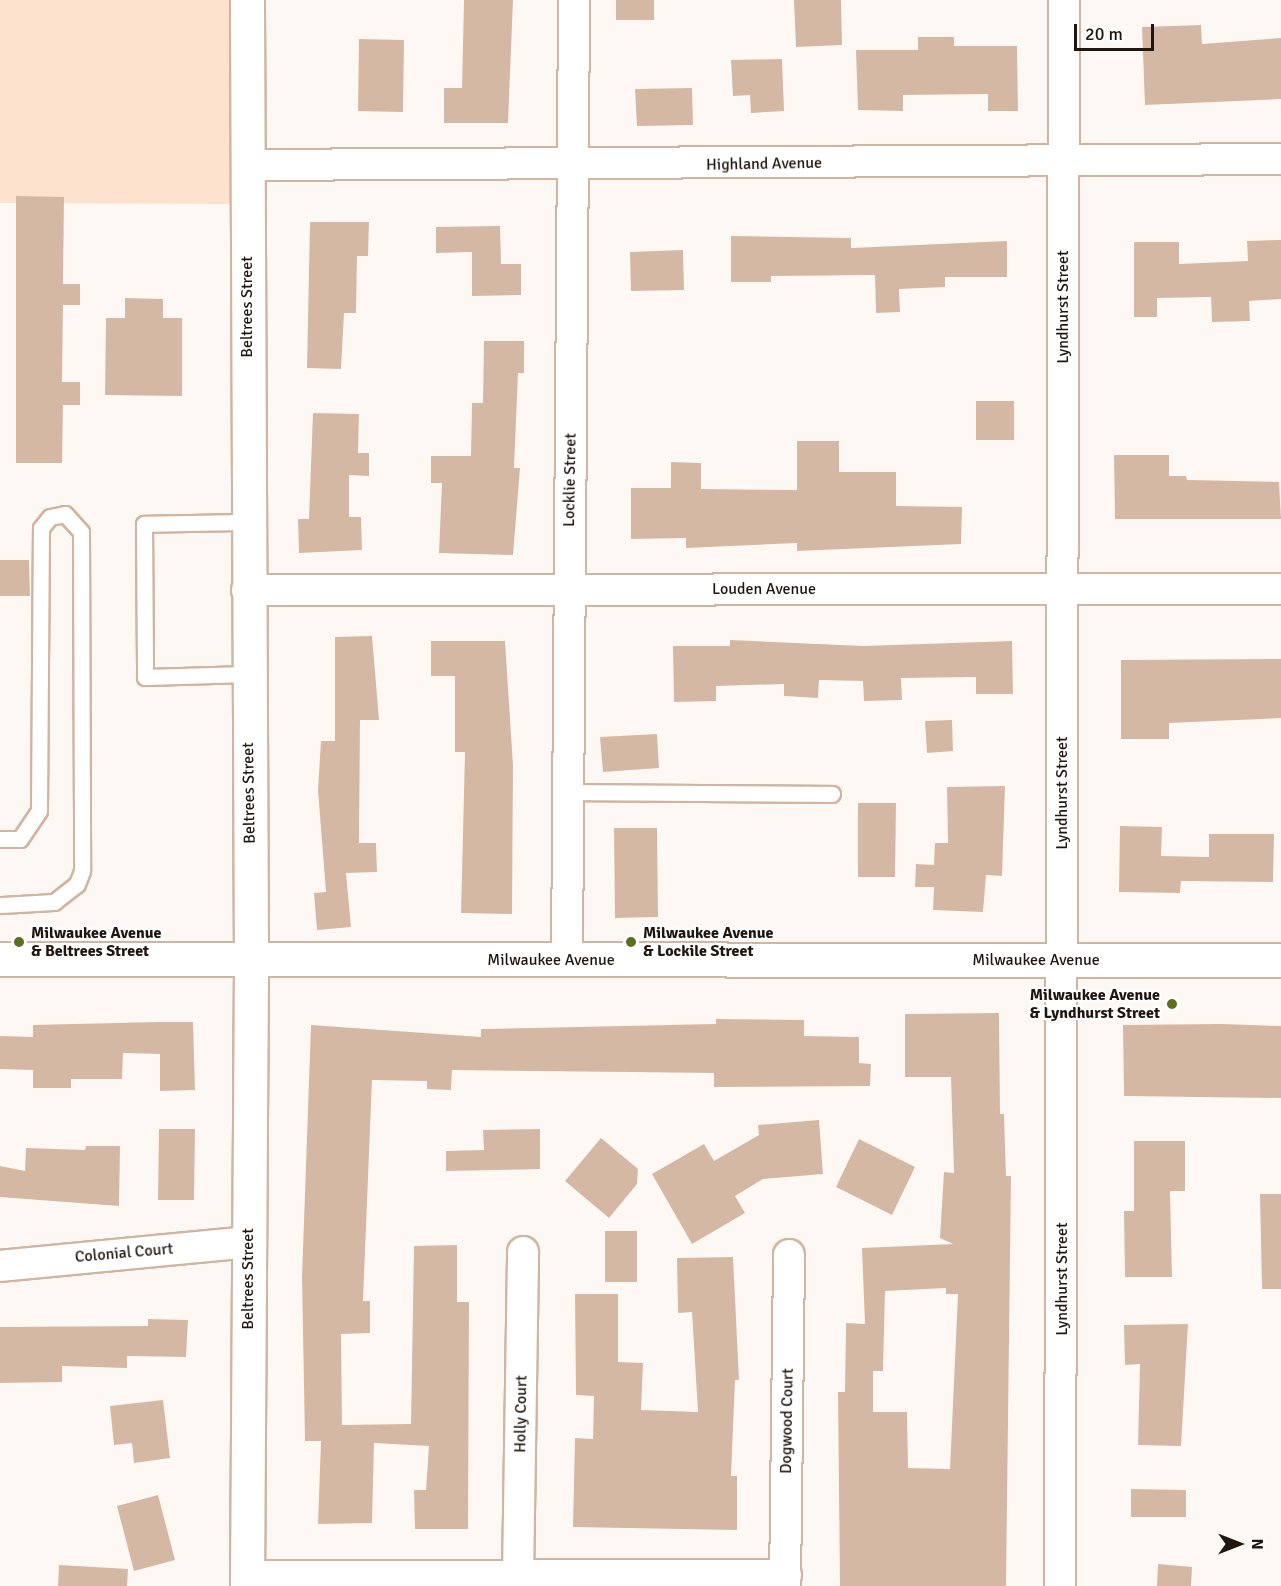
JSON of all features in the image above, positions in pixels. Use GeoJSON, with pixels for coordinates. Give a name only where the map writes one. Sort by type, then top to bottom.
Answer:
{"type":"FeatureCollection","features":[{"type":"Feature","properties":{"kind":"street","name":"Beltrees Street"},"geometry":{"type":"LineString","coordinates":[[247,0],[247,590],[251,960],[247,1581]]}},
{"type":"Feature","properties":{"kind":"street","name":"Locklie Street"},"geometry":{"type":"LineString","coordinates":[[567,960],[568,589],[575,166],[574,0]]}},
{"type":"Feature","properties":{"kind":"street","name":"Lyndhurst Street"},"geometry":{"type":"LineString","coordinates":[[1060,1586],[1064,0]]}},
{"type":"Feature","properties":{"kind":"street","name":"Highland Avenue"},"geometry":{"type":"LineString","coordinates":[[247,165],[575,166],[1281,159]]}},
{"type":"Feature","properties":{"kind":"street","name":"Louden Avenue"},"geometry":{"type":"LineString","coordinates":[[247,590],[1281,589]]}},
{"type":"Feature","properties":{"kind":"street","name":"Milwaukee Avenue"},"geometry":{"type":"LineString","coordinates":[[0,959],[1281,960]]}},
{"type":"Feature","properties":{"kind":"street","name":"Colonial Court"},"geometry":{"type":"LineString","coordinates":[[0,1266],[248,1242]]}},
{"type":"Feature","properties":{"kind":"street","name":"Holly Court"},"geometry":{"type":"LineString","coordinates":[[518,1576],[523,1252]]}},
{"type":"Feature","properties":{"kind":"street","name":"Dogwood Court"},"geometry":{"type":"LineString","coordinates":[[785,1581],[789,1255]]}},
{"type":"Feature","properties":{"kind":"street"},"geometry":{"type":"LineString","coordinates":[[247,1581],[487,1581],[518,1576],[785,1581]]}},
{"type":"Feature","properties":{"kind":"lane"},"geometry":{"type":"LineString","coordinates":[[0,839],[20,839],[39,811],[40,528],[50,517],[65,514],[81,532],[82,871],[77,884],[54,902],[0,905]]}},
{"type":"Feature","properties":{"kind":"lane"},"geometry":{"type":"LineString","coordinates":[[247,522],[144,524],[145,677],[248,674]]}},
{"type":"Feature","properties":{"kind":"lane"},"geometry":{"type":"LineString","coordinates":[[568,792],[832,794]]}},
{"type":"Feature","properties":{"kind":"shaded area"},"geometry":{"type":"Polygon","coordinates":[[[0,0],[232,0],[230,204],[0,203],[0,0]]]}},
{"type":"Feature","properties":{"kind":"building"},"geometry":{"type":"Polygon","coordinates":[[[464,0],[513,0],[508,123],[444,123],[444,88],[462,88],[464,0]]]}},
{"type":"Feature","properties":{"kind":"building"},"geometry":{"type":"Polygon","coordinates":[[[616,0],[654,0],[654,20],[616,20],[616,0]]]}},
{"type":"Feature","properties":{"kind":"building"},"geometry":{"type":"Polygon","coordinates":[[[794,0],[841,0],[842,45],[796,47],[794,0]]]}},
{"type":"Feature","properties":{"kind":"building"},"geometry":{"type":"Polygon","coordinates":[[[1201,25],[1202,44],[1281,38],[1281,99],[1145,105],[1142,27],[1201,25]]]}},
{"type":"Feature","properties":{"kind":"building"},"geometry":{"type":"Polygon","coordinates":[[[918,37],[954,37],[954,46],[1017,46],[1018,111],[988,111],[988,94],[903,95],[903,111],[858,110],[856,50],[918,50],[918,37]]]}},
{"type":"Feature","properties":{"kind":"building"},"geometry":{"type":"Polygon","coordinates":[[[359,39],[404,40],[403,112],[358,111],[359,39]]]}},
{"type":"Feature","properties":{"kind":"building"},"geometry":{"type":"Polygon","coordinates":[[[782,59],[784,111],[751,113],[750,95],[733,96],[731,60],[782,59]]]}},
{"type":"Feature","properties":{"kind":"building"},"geometry":{"type":"Polygon","coordinates":[[[692,88],[693,125],[637,126],[635,89],[692,88]]]}},
{"type":"Feature","properties":{"kind":"building"},"geometry":{"type":"Polygon","coordinates":[[[16,196],[64,197],[63,284],[80,284],[80,305],[63,305],[62,382],[80,382],[80,405],[63,405],[62,463],[16,463],[16,196]]]}},
{"type":"Feature","properties":{"kind":"building"},"geometry":{"type":"Polygon","coordinates":[[[310,222],[369,222],[368,256],[357,256],[356,313],[344,313],[341,369],[307,368],[310,222]]]}},
{"type":"Feature","properties":{"kind":"building"},"geometry":{"type":"Polygon","coordinates":[[[500,226],[501,264],[521,264],[521,295],[472,296],[472,252],[436,253],[436,227],[500,226]]]}},
{"type":"Feature","properties":{"kind":"building"},"geometry":{"type":"Polygon","coordinates":[[[731,236],[851,238],[851,248],[1007,241],[1007,277],[945,277],[945,287],[899,289],[900,312],[876,313],[875,275],[771,276],[771,282],[731,282],[731,236]]]}},
{"type":"Feature","properties":{"kind":"building"},"geometry":{"type":"Polygon","coordinates":[[[1281,240],[1281,299],[1249,301],[1250,321],[1212,322],[1211,297],[1157,298],[1157,317],[1134,317],[1134,242],[1179,242],[1179,264],[1248,261],[1247,241],[1281,240]]]}},
{"type":"Feature","properties":{"kind":"building"},"geometry":{"type":"Polygon","coordinates":[[[683,250],[684,290],[631,291],[630,252],[683,250]]]}},
{"type":"Feature","properties":{"kind":"building"},"geometry":{"type":"Polygon","coordinates":[[[125,298],[163,299],[163,318],[182,318],[182,396],[105,395],[106,318],[125,318],[125,298]]]}},
{"type":"Feature","properties":{"kind":"building"},"geometry":{"type":"Polygon","coordinates":[[[484,341],[524,341],[524,373],[518,373],[514,468],[520,468],[513,555],[439,553],[442,483],[431,483],[431,456],[471,456],[472,403],[483,403],[484,341]]]}},
{"type":"Feature","properties":{"kind":"building"},"geometry":{"type":"Polygon","coordinates":[[[976,401],[1014,401],[1014,440],[976,440],[976,401]]]}},
{"type":"Feature","properties":{"kind":"building"},"geometry":{"type":"Polygon","coordinates":[[[313,413],[359,414],[358,453],[369,453],[369,476],[349,475],[349,517],[361,517],[362,550],[299,553],[298,519],[309,519],[313,413]]]}},
{"type":"Feature","properties":{"kind":"building"},"geometry":{"type":"Polygon","coordinates":[[[797,441],[839,441],[839,472],[896,472],[896,506],[962,507],[961,544],[797,551],[797,543],[686,548],[686,538],[631,539],[631,488],[671,488],[671,462],[701,463],[701,489],[797,490],[797,441]]]}},
{"type":"Feature","properties":{"kind":"building"},"geometry":{"type":"Polygon","coordinates":[[[1114,455],[1169,455],[1169,476],[1186,476],[1187,480],[1279,482],[1281,519],[1115,519],[1114,455]]]}},
{"type":"Feature","properties":{"kind":"building"},"geometry":{"type":"Polygon","coordinates":[[[0,560],[29,560],[30,596],[0,596],[0,560]]]}},
{"type":"Feature","properties":{"kind":"building"},"geometry":{"type":"Polygon","coordinates":[[[372,636],[379,720],[360,720],[359,843],[376,843],[377,872],[346,873],[351,927],[317,930],[314,893],[326,892],[318,790],[321,741],[335,741],[335,637],[372,636]]]}},
{"type":"Feature","properties":{"kind":"building"},"geometry":{"type":"Polygon","coordinates":[[[730,640],[863,646],[1012,641],[1013,694],[976,694],[976,677],[901,678],[902,700],[864,701],[863,681],[819,680],[818,698],[784,696],[784,684],[716,686],[716,701],[674,702],[673,646],[730,646],[730,640]]]}},
{"type":"Feature","properties":{"kind":"building"},"geometry":{"type":"Polygon","coordinates":[[[431,641],[505,641],[513,765],[512,914],[461,913],[465,752],[455,752],[455,676],[431,676],[431,641]]]}},
{"type":"Feature","properties":{"kind":"building"},"geometry":{"type":"Polygon","coordinates":[[[1281,659],[1281,718],[1169,723],[1169,739],[1121,739],[1121,660],[1281,659]]]}},
{"type":"Feature","properties":{"kind":"building"},"geometry":{"type":"Polygon","coordinates":[[[952,720],[953,751],[927,753],[925,721],[952,720]]]}},
{"type":"Feature","properties":{"kind":"building"},"geometry":{"type":"Polygon","coordinates":[[[657,734],[659,768],[603,772],[600,737],[657,734]]]}},
{"type":"Feature","properties":{"kind":"building"},"geometry":{"type":"Polygon","coordinates":[[[1005,786],[1002,876],[986,875],[983,912],[933,910],[934,887],[915,887],[916,864],[934,865],[935,843],[948,843],[947,787],[1005,786]]]}},
{"type":"Feature","properties":{"kind":"building"},"geometry":{"type":"Polygon","coordinates":[[[858,803],[896,803],[895,877],[858,877],[858,803]]]}},
{"type":"Feature","properties":{"kind":"building"},"geometry":{"type":"Polygon","coordinates":[[[1120,826],[1162,827],[1161,856],[1209,857],[1209,834],[1274,834],[1273,882],[1181,881],[1180,893],[1119,892],[1120,826]]]}},
{"type":"Feature","properties":{"kind":"building"},"geometry":{"type":"Polygon","coordinates":[[[614,828],[657,828],[658,917],[615,918],[614,828]]]}},
{"type":"Feature","properties":{"kind":"building"},"geometry":{"type":"Polygon","coordinates":[[[999,1013],[1000,1114],[1004,1114],[1006,1176],[1011,1176],[1006,1586],[840,1586],[838,1392],[845,1392],[846,1323],[865,1324],[862,1248],[953,1244],[940,1238],[944,1172],[954,1173],[951,1077],[905,1077],[905,1014],[999,1013]],[[946,1288],[885,1291],[883,1371],[873,1371],[873,1412],[907,1412],[908,1468],[950,1469],[958,1294],[946,1294],[946,1288]]]}},
{"type":"Feature","properties":{"kind":"building"},"geometry":{"type":"Polygon","coordinates":[[[716,1019],[804,1020],[804,1036],[859,1037],[859,1063],[871,1064],[870,1086],[714,1087],[714,1073],[631,1072],[452,1070],[451,1090],[427,1089],[427,1081],[372,1080],[363,1301],[370,1301],[370,1333],[341,1334],[342,1425],[411,1424],[414,1246],[457,1245],[457,1302],[469,1302],[468,1529],[415,1529],[414,1490],[426,1490],[429,1446],[374,1443],[372,1523],[318,1524],[321,1441],[305,1441],[302,1277],[311,1025],[481,1037],[481,1029],[716,1024],[716,1019]]]}},
{"type":"Feature","properties":{"kind":"building"},"geometry":{"type":"Polygon","coordinates":[[[193,1022],[195,1090],[160,1091],[160,1054],[123,1053],[122,1079],[71,1079],[71,1088],[33,1088],[33,1070],[0,1069],[0,1036],[33,1037],[33,1025],[193,1022]]]}},
{"type":"Feature","properties":{"kind":"building"},"geometry":{"type":"Polygon","coordinates":[[[1123,1025],[1281,1026],[1281,1098],[1124,1096],[1123,1025]]]}},
{"type":"Feature","properties":{"kind":"building"},"geometry":{"type":"Polygon","coordinates":[[[819,1120],[823,1174],[763,1179],[735,1196],[745,1213],[692,1244],[652,1174],[704,1144],[714,1161],[759,1135],[758,1125],[819,1120]]]}},
{"type":"Feature","properties":{"kind":"building"},"geometry":{"type":"Polygon","coordinates":[[[159,1129],[195,1129],[194,1200],[158,1200],[159,1129]]]}},
{"type":"Feature","properties":{"kind":"building"},"geometry":{"type":"Polygon","coordinates":[[[540,1129],[540,1169],[446,1171],[446,1151],[484,1150],[483,1130],[540,1129]]]}},
{"type":"Feature","properties":{"kind":"building"},"geometry":{"type":"Polygon","coordinates":[[[601,1138],[638,1169],[637,1184],[609,1218],[565,1181],[601,1138]]]}},
{"type":"Feature","properties":{"kind":"building"},"geometry":{"type":"Polygon","coordinates":[[[859,1139],[915,1167],[892,1215],[836,1187],[859,1139]]]}},
{"type":"Feature","properties":{"kind":"building"},"geometry":{"type":"Polygon","coordinates":[[[1134,1141],[1185,1141],[1185,1191],[1170,1191],[1172,1277],[1125,1277],[1124,1211],[1134,1211],[1134,1141]]]}},
{"type":"Feature","properties":{"kind":"building"},"geometry":{"type":"Polygon","coordinates":[[[86,1146],[120,1146],[119,1206],[0,1197],[0,1166],[25,1171],[26,1148],[85,1150],[86,1146]]]}},
{"type":"Feature","properties":{"kind":"building"},"geometry":{"type":"Polygon","coordinates":[[[1260,1194],[1281,1194],[1281,1289],[1262,1289],[1260,1194]]]}},
{"type":"Feature","properties":{"kind":"building"},"geometry":{"type":"Polygon","coordinates":[[[605,1231],[637,1231],[637,1282],[605,1282],[605,1231]]]}},
{"type":"Feature","properties":{"kind":"building"},"geometry":{"type":"Polygon","coordinates":[[[733,1257],[739,1380],[735,1380],[731,1476],[737,1476],[737,1530],[573,1527],[575,1438],[593,1439],[594,1396],[576,1395],[575,1294],[618,1294],[618,1362],[643,1363],[641,1410],[698,1412],[692,1312],[678,1313],[677,1258],[733,1257]]]}},
{"type":"Feature","properties":{"kind":"building"},"geometry":{"type":"Polygon","coordinates":[[[148,1319],[188,1320],[186,1357],[127,1356],[127,1368],[62,1366],[62,1382],[0,1383],[0,1327],[148,1326],[148,1319]]]}},
{"type":"Feature","properties":{"kind":"building"},"geometry":{"type":"Polygon","coordinates":[[[1188,1324],[1181,1446],[1138,1445],[1140,1364],[1125,1365],[1124,1325],[1188,1324]]]}},
{"type":"Feature","properties":{"kind":"building"},"geometry":{"type":"Polygon","coordinates":[[[163,1400],[170,1458],[134,1463],[132,1443],[114,1445],[110,1406],[163,1400]]]}},
{"type":"Feature","properties":{"kind":"building"},"geometry":{"type":"Polygon","coordinates":[[[1131,1489],[1186,1490],[1186,1517],[1131,1517],[1131,1489]]]}},
{"type":"Feature","properties":{"kind":"building"},"geometry":{"type":"Polygon","coordinates":[[[158,1495],[175,1560],[134,1571],[117,1506],[158,1495]]]}},
{"type":"Feature","properties":{"kind":"building"},"geometry":{"type":"Polygon","coordinates":[[[1158,1564],[1192,1567],[1191,1586],[1157,1586],[1158,1564]]]}},
{"type":"Feature","properties":{"kind":"building"},"geometry":{"type":"Polygon","coordinates":[[[59,1565],[128,1569],[127,1586],[58,1586],[59,1565]]]}},
{"type":"Feature","properties":{"kind":"place","name":"Milwaukee Avenue & Beltrees Street"},"geometry":{"type":"Point","coordinates":[19,942]}},
{"type":"Feature","properties":{"kind":"place","name":"Milwaukee Avenue & Lockile Street"},"geometry":{"type":"Point","coordinates":[631,942]}},
{"type":"Feature","properties":{"kind":"place","name":"Milwaukee Avenue & Lyndhurst Street"},"geometry":{"type":"Point","coordinates":[1172,1004]}}]}
